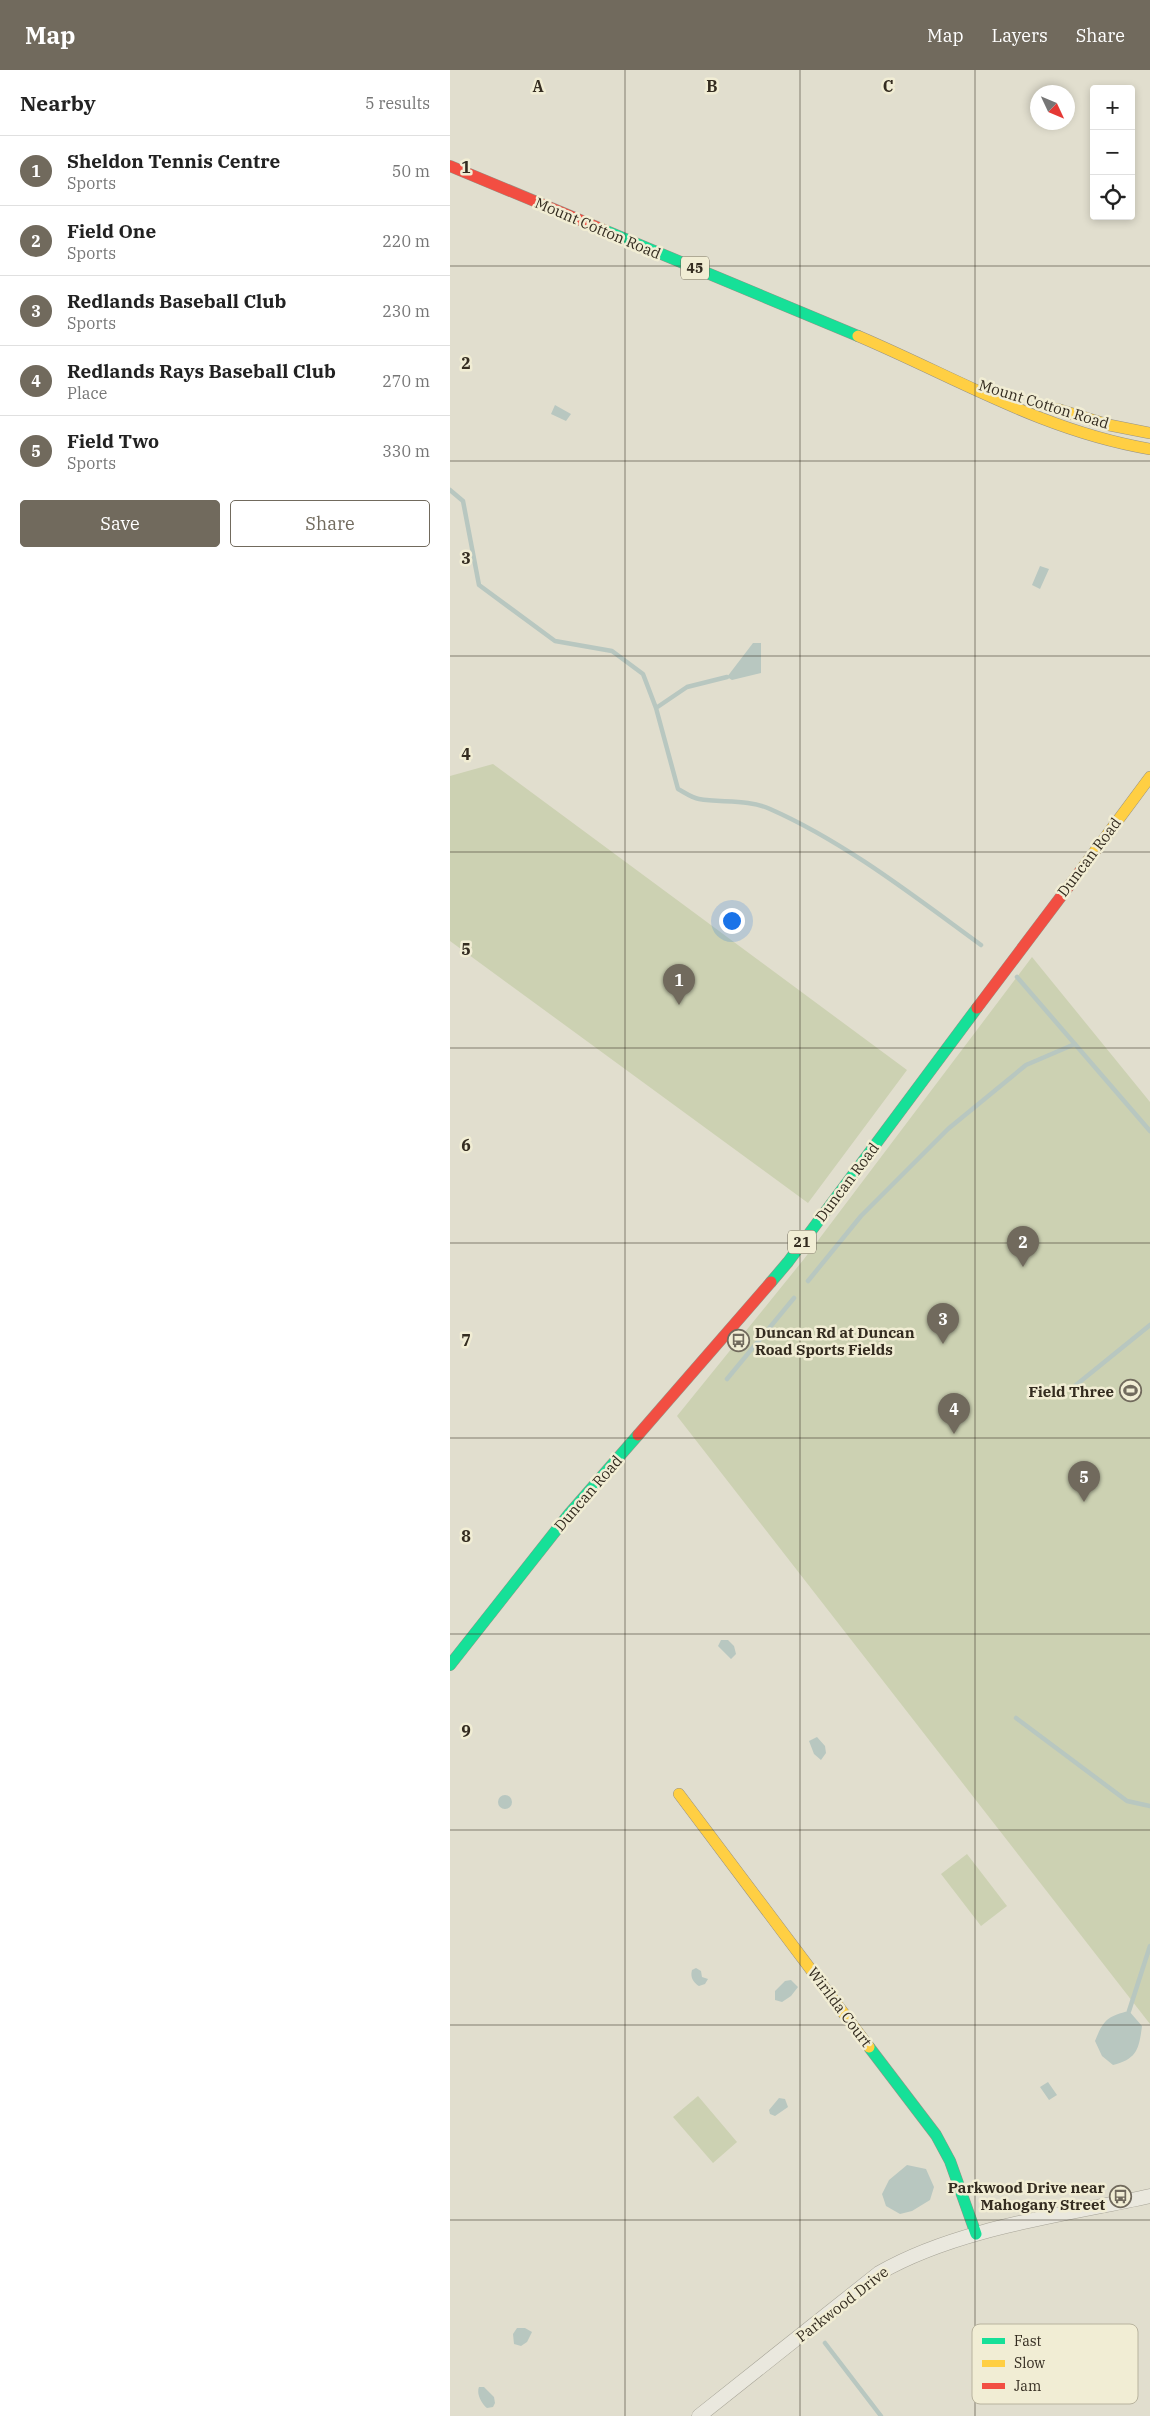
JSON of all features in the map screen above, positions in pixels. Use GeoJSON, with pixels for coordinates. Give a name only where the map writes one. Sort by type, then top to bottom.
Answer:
{"type":"FeatureCollection","features":[{"type":"Feature","properties":{"kind":"main road","name":"Mount Cotton Road"},"geometry":{"type":"LineString","coordinates":[[450,166],[939,371],[1002,403],[1058,426],[1117,444],[1150,449]]}},
{"type":"Feature","properties":{"kind":"main road","name":"Mount Cotton Road"},"geometry":{"type":"LineString","coordinates":[[939,371],[1030,401]]}},
{"type":"Feature","properties":{"kind":"main road"},"geometry":{"type":"LineString","coordinates":[[996,390],[1077,424],[1110,433],[1150,440]]}},
{"type":"Feature","properties":{"kind":"main road","name":"Mount Cotton Road"},"geometry":{"type":"LineString","coordinates":[[1047,406],[1109,425],[1150,432]]}},
{"type":"Feature","properties":{"kind":"main road","name":"Duncan Road"},"geometry":{"type":"LineString","coordinates":[[1131,800],[1150,770]]}},
{"type":"Feature","properties":{"kind":"main road","name":"Duncan Road"},"geometry":{"type":"LineString","coordinates":[[450,1665],[512,1582],[569,1514],[788,1262],[1150,777]]}},
{"type":"Feature","properties":{"kind":"main road","name":"Wirilda Court"},"geometry":{"type":"LineString","coordinates":[[679,1794],[936,2135],[950,2161],[976,2234]]}},
{"type":"Feature","properties":{"kind":"street","name":"Parkwood Drive"},"geometry":{"type":"LineString","coordinates":[[699,2416],[880,2273],[903,2260],[976,2234],[1150,2196]]}},
{"type":"Feature","properties":{"kind":"green space"},"geometry":{"type":"Polygon","coordinates":[[[493,764],[907,1070],[808,1203],[450,941],[450,776],[493,764]]]}},
{"type":"Feature","properties":{"kind":"green space"},"geometry":{"type":"Polygon","coordinates":[[[1032,957],[1150,1102],[1150,2024],[677,1416],[804,1259],[1032,957]]]}},
{"type":"Feature","properties":{"kind":"green space"},"geometry":{"type":"Polygon","coordinates":[[[967,1854],[1007,1906],[981,1926],[941,1874],[967,1854]]]}},
{"type":"Feature","properties":{"kind":"green space"},"geometry":{"type":"Polygon","coordinates":[[[698,2096],[737,2142],[713,2163],[673,2117],[698,2096]]]}},
{"type":"Feature","properties":{"kind":"shaded area"},"geometry":{"type":"Polygon","coordinates":[[[555,405],[571,414],[566,421],[551,414],[555,405]]]}},
{"type":"Feature","properties":{"kind":"shaded area"},"geometry":{"type":"Polygon","coordinates":[[[1040,566],[1049,569],[1040,589],[1032,585],[1040,566]]]}},
{"type":"Feature","properties":{"kind":"shaded area"},"geometry":{"type":"Polygon","coordinates":[[[753,643],[761,643],[761,673],[732,680],[727,677],[753,643]]]}},
{"type":"Feature","properties":{"kind":"shaded area"},"geometry":{"type":"Polygon","coordinates":[[[721,1640],[728,1640],[734,1646],[736,1654],[731,1659],[718,1646],[721,1640]]]}},
{"type":"Feature","properties":{"kind":"shaded area"},"geometry":{"type":"Polygon","coordinates":[[[817,1737],[825,1746],[826,1753],[821,1760],[814,1754],[809,1741],[817,1737]]]}},
{"type":"Feature","properties":{"kind":"shaded area"},"geometry":{"type":"Polygon","coordinates":[[[502,1795],[508,1795],[512,1802],[508,1809],[502,1809],[498,1805],[498,1799],[502,1795]]]}},
{"type":"Feature","properties":{"kind":"shaded area"},"geometry":{"type":"Polygon","coordinates":[[[696,1968],[701,1971],[702,1977],[708,1979],[705,1984],[699,1986],[692,1979],[692,1970],[696,1968]]]}},
{"type":"Feature","properties":{"kind":"shaded area"},"geometry":{"type":"Polygon","coordinates":[[[791,1980],[798,1987],[791,1996],[782,2002],[775,2000],[775,1991],[785,1981],[791,1980]]]}},
{"type":"Feature","properties":{"kind":"shaded area"},"geometry":{"type":"Polygon","coordinates":[[[1129,2011],[1142,2026],[1140,2041],[1132,2056],[1121,2063],[1113,2065],[1102,2056],[1095,2041],[1107,2020],[1129,2011]]]}},
{"type":"Feature","properties":{"kind":"shaded area"},"geometry":{"type":"Polygon","coordinates":[[[1048,2082],[1057,2095],[1049,2100],[1040,2087],[1048,2082]]]}},
{"type":"Feature","properties":{"kind":"shaded area"},"geometry":{"type":"Polygon","coordinates":[[[779,2098],[785,2099],[788,2107],[775,2116],[770,2114],[769,2110],[779,2098]]]}},
{"type":"Feature","properties":{"kind":"shaded area"},"geometry":{"type":"Polygon","coordinates":[[[907,2165],[926,2169],[934,2187],[930,2200],[912,2211],[900,2214],[886,2206],[882,2194],[889,2180],[907,2165]]]}},
{"type":"Feature","properties":{"kind":"shaded area"},"geometry":{"type":"Polygon","coordinates":[[[517,2328],[525,2328],[532,2332],[527,2342],[521,2346],[514,2344],[513,2334],[517,2328]]]}},
{"type":"Feature","properties":{"kind":"shaded area"},"geometry":{"type":"Polygon","coordinates":[[[479,2387],[484,2387],[494,2397],[495,2403],[493,2407],[487,2408],[483,2404],[479,2396],[479,2387]]]}},
{"type":"Feature","properties":{"kind":"waterway"},"geometry":{"type":"LineString","coordinates":[[450,490],[463,501],[479,585],[555,641],[612,651],[643,674],[656,708],[678,789],[699,799],[744,802],[762,806],[798,822],[879,871],[981,945]]}},
{"type":"Feature","properties":{"kind":"waterway"},"geometry":{"type":"LineString","coordinates":[[656,708],[687,687],[727,677]]}},
{"type":"Feature","properties":{"kind":"waterway"},"geometry":{"type":"LineString","coordinates":[[1017,977],[1150,1131]]}},
{"type":"Feature","properties":{"kind":"waterway"},"geometry":{"type":"LineString","coordinates":[[808,1281],[861,1216],[948,1129],[1026,1065],[1075,1044]]}},
{"type":"Feature","properties":{"kind":"waterway"},"geometry":{"type":"LineString","coordinates":[[727,1379],[794,1298]]}},
{"type":"Feature","properties":{"kind":"waterway"},"geometry":{"type":"LineString","coordinates":[[1076,1385],[1150,1325]]}},
{"type":"Feature","properties":{"kind":"waterway"},"geometry":{"type":"LineString","coordinates":[[1016,1718],[1127,1801],[1150,1806]]}},
{"type":"Feature","properties":{"kind":"waterway"},"geometry":{"type":"LineString","coordinates":[[1129,2011],[1150,1946]]}},
{"type":"Feature","properties":{"kind":"waterway"},"geometry":{"type":"LineString","coordinates":[[825,2343],[881,2416]]}},
{"type":"Feature","properties":{"kind":"traffic: fast"},"geometry":{"type":"LineString","coordinates":[[604,230],[858,336]]}},
{"type":"Feature","properties":{"kind":"traffic: fast"},"geometry":{"type":"LineString","coordinates":[[771,1282],[788,1262],[977,1008]]}},
{"type":"Feature","properties":{"kind":"traffic: fast"},"geometry":{"type":"LineString","coordinates":[[450,1665],[569,1514],[638,1435]]}},
{"type":"Feature","properties":{"kind":"traffic: fast"},"geometry":{"type":"LineString","coordinates":[[869,2047],[936,2135],[950,2161],[976,2234]]}},
{"type":"Feature","properties":{"kind":"traffic: slow"},"geometry":{"type":"LineString","coordinates":[[858,336],[1001,402],[1073,430],[1111,441],[1150,449]]}},
{"type":"Feature","properties":{"kind":"traffic: slow"},"geometry":{"type":"LineString","coordinates":[[1057,409],[1109,425],[1150,433]]}},
{"type":"Feature","properties":{"kind":"traffic: slow"},"geometry":{"type":"LineString","coordinates":[[1081,870],[1150,777]]}},
{"type":"Feature","properties":{"kind":"traffic: slow"},"geometry":{"type":"LineString","coordinates":[[679,1794],[869,2047]]}},
{"type":"Feature","properties":{"kind":"traffic: jam"},"geometry":{"type":"LineString","coordinates":[[450,166],[604,230]]}},
{"type":"Feature","properties":{"kind":"traffic: jam"},"geometry":{"type":"LineString","coordinates":[[977,1008],[1081,870]]}},
{"type":"Feature","properties":{"kind":"traffic: jam"},"geometry":{"type":"LineString","coordinates":[[638,1435],[771,1282]]}},
{"type":"Feature","properties":{"kind":"place","name":"Sheldon Tennis Centre"},"geometry":{"type":"Point","coordinates":[679,1005]}},
{"type":"Feature","properties":{"kind":"place","name":"Field One"},"geometry":{"type":"Point","coordinates":[1023,1267]}},
{"type":"Feature","properties":{"kind":"place","name":"Duncan Rd at Duncan Road Sports Fields"},"geometry":{"type":"Point","coordinates":[739,1341]}},
{"type":"Feature","properties":{"kind":"place","name":"Redlands Baseball Club"},"geometry":{"type":"Point","coordinates":[943,1344]}},
{"type":"Feature","properties":{"kind":"place","name":"Field Three"},"geometry":{"type":"Point","coordinates":[1130,1391]}},
{"type":"Feature","properties":{"kind":"place","name":"Redlands Rays Baseball Club"},"geometry":{"type":"Point","coordinates":[954,1434]}},
{"type":"Feature","properties":{"kind":"place","name":"Field Two"},"geometry":{"type":"Point","coordinates":[1084,1502]}},
{"type":"Feature","properties":{"kind":"place","name":"Parkwood Drive near Mahogany Street"},"geometry":{"type":"Point","coordinates":[1121,2196]}}]}
